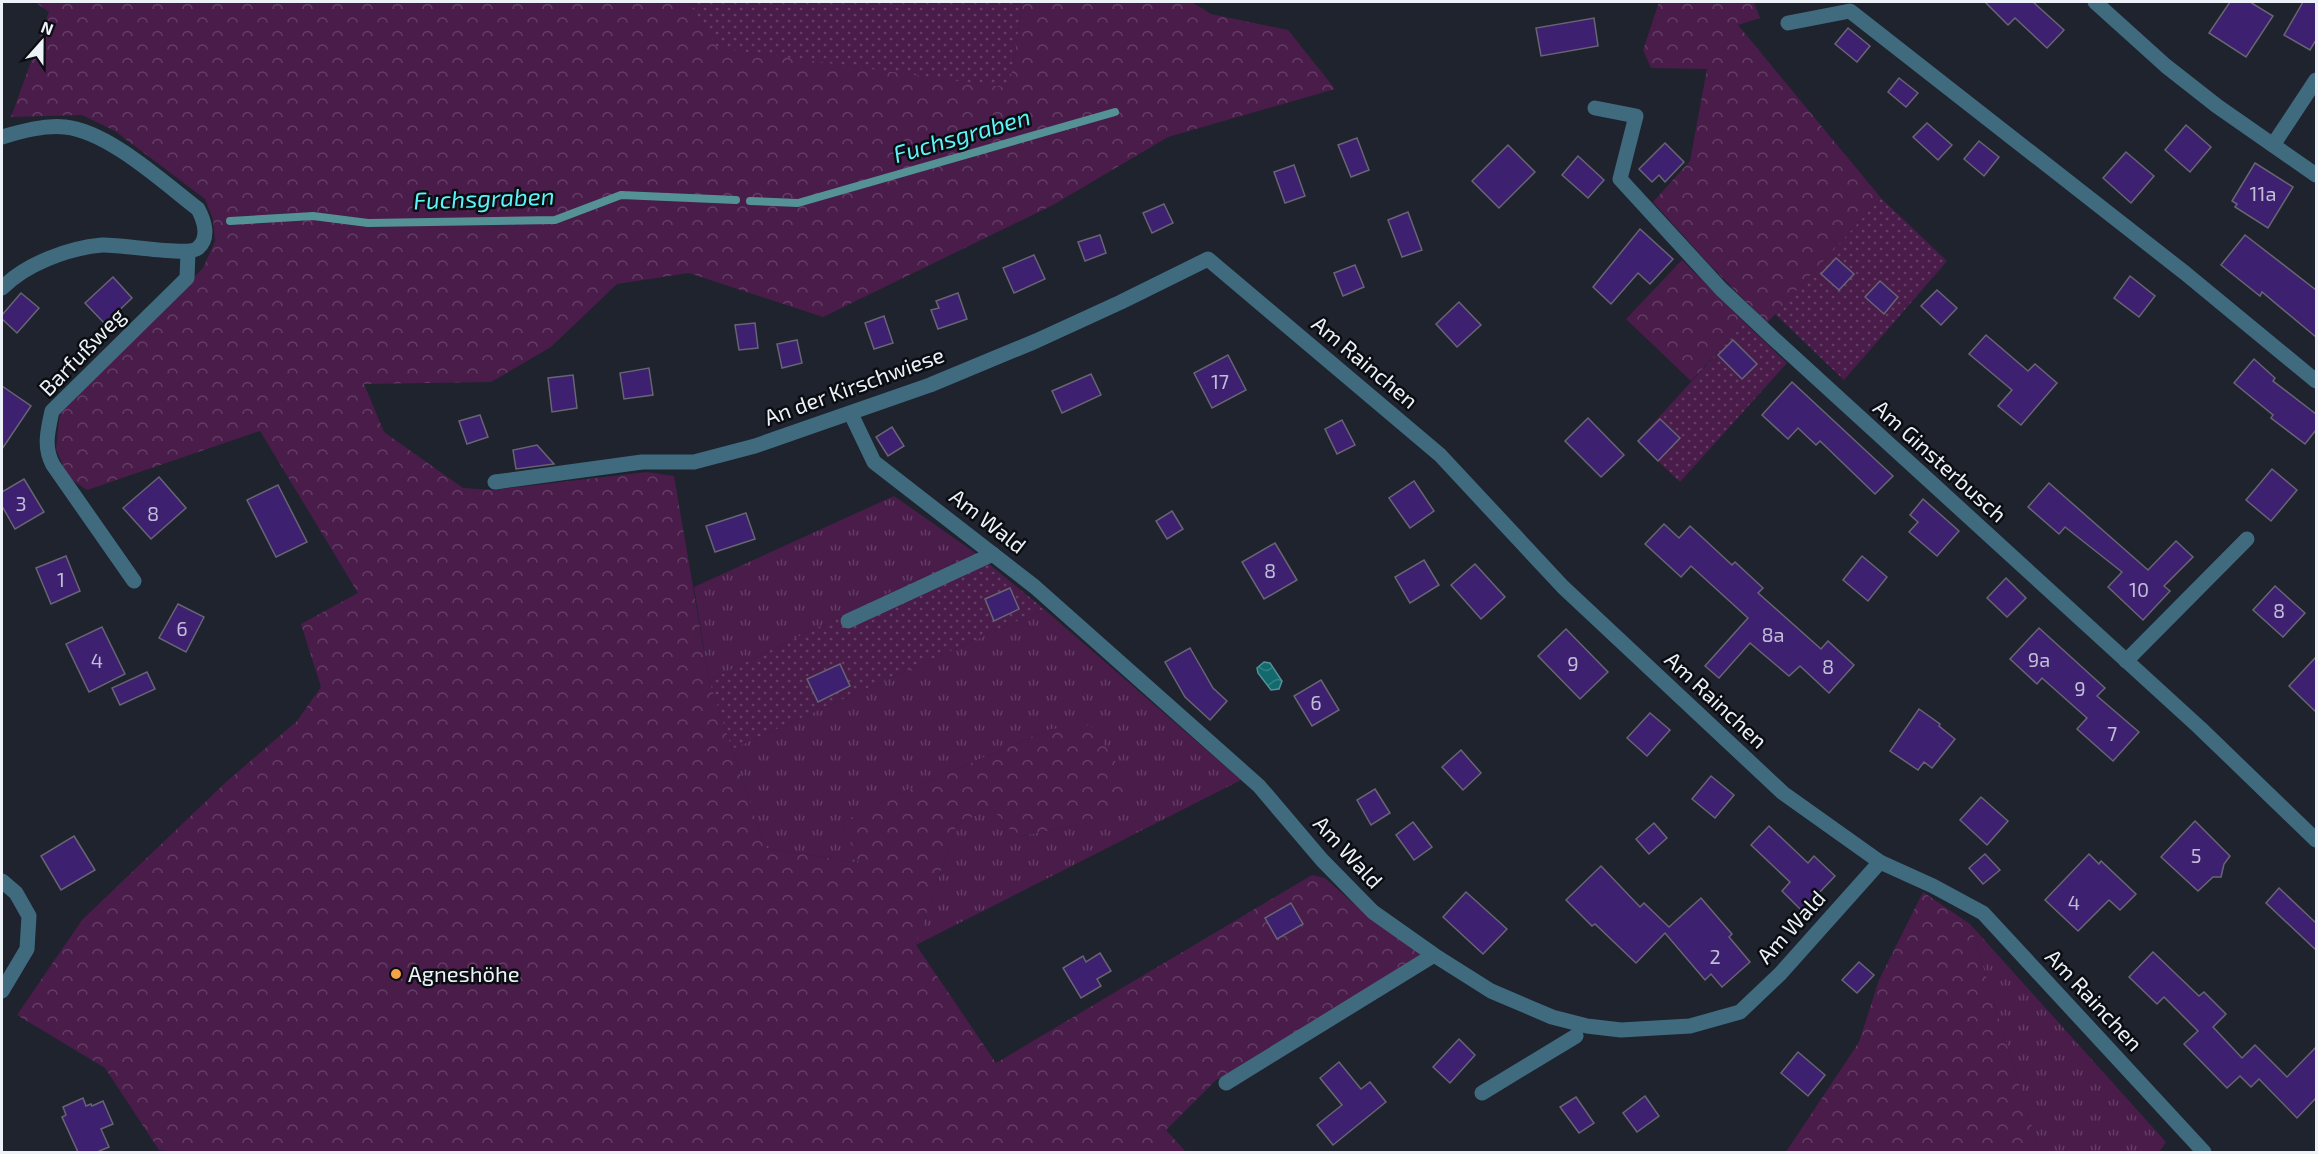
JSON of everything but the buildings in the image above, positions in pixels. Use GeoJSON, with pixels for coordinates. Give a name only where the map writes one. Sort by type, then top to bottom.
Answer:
{"type":"FeatureCollection","features":[{"type":"Feature","properties":{"kind":"street"},"geometry":{"type":"LineString","coordinates":[[2095,2],[2166,66],[2200,93],[2316,175]]}},
{"type":"Feature","properties":{"kind":"street"},"geometry":{"type":"LineString","coordinates":[[1788,23],[1850,11],[2185,273],[2316,381]]}},
{"type":"Feature","properties":{"kind":"street"},"geometry":{"type":"LineString","coordinates":[[2273,145],[2316,80]]}},
{"type":"Feature","properties":{"kind":"street","name":"Am Ginsterbusch"},"geometry":{"type":"LineString","coordinates":[[1596,108],[1636,116],[1620,179],[1721,289],[2200,728],[2316,840]]}},
{"type":"Feature","properties":{"kind":"street"},"geometry":{"type":"LineString","coordinates":[[2,137],[30,129],[66,127],[92,134],[117,148],[198,209],[203,219],[204,239],[199,248],[188,252],[102,245],[56,256],[16,273],[2,288]]}},
{"type":"Feature","properties":{"kind":"street","name":"Barfußweg"},"geometry":{"type":"LineString","coordinates":[[134,581],[52,465],[47,455],[46,437],[52,411],[187,278],[188,252]]}},
{"type":"Feature","properties":{"kind":"street","name":"An der Kirschwiese"},"geometry":{"type":"LineString","coordinates":[[495,482],[642,462],[694,462],[755,446],[930,385],[1036,341],[1208,260]]}},
{"type":"Feature","properties":{"kind":"street","name":"Am Rainchen"},"geometry":{"type":"LineString","coordinates":[[1208,260],[1440,455],[1563,587],[1783,793],[1880,862],[1933,886],[1983,913],[2204,1152]]}},
{"type":"Feature","properties":{"kind":"street","name":"Am Wald"},"geometry":{"type":"LineString","coordinates":[[851,414],[874,462],[1035,587],[1259,786],[1322,860],[1373,912],[1491,991],[1552,1017],[1587,1026],[1621,1030],[1690,1026],[1740,1012],[1780,974],[1880,862]]}},
{"type":"Feature","properties":{"kind":"street"},"geometry":{"type":"LineString","coordinates":[[2126,661],[2247,539]]}},
{"type":"Feature","properties":{"kind":"street"},"geometry":{"type":"LineString","coordinates":[[848,621],[993,554]]}},
{"type":"Feature","properties":{"kind":"street"},"geometry":{"type":"LineString","coordinates":[[2,881],[16,893],[30,916],[27,949],[2,991]]}},
{"type":"Feature","properties":{"kind":"street"},"geometry":{"type":"LineString","coordinates":[[1226,1083],[1434,955]]}},
{"type":"Feature","properties":{"kind":"street"},"geometry":{"type":"LineString","coordinates":[[1482,1093],[1576,1036]]}},
{"type":"Feature","properties":{"kind":"green space"},"geometry":{"type":"Polygon","coordinates":[[[35,2],[689,2],[719,48],[1009,87],[1023,2],[1192,2],[1211,14],[1288,30],[1335,89],[1168,137],[1053,205],[823,317],[689,273],[617,284],[551,347],[491,382],[364,384],[384,432],[463,488],[493,490],[647,472],[674,476],[709,680],[765,848],[859,863],[842,822],[896,795],[1050,729],[1091,725],[1138,795],[1088,823],[1016,837],[991,807],[956,826],[916,945],[996,1063],[1312,875],[1325,878],[1369,917],[1422,955],[1316,1023],[1216,1080],[1166,1130],[1186,1152],[175,1152],[159,1150],[105,1068],[17,1015],[82,920],[226,782],[297,721],[321,687],[301,624],[358,593],[260,431],[87,490],[68,477],[56,449],[60,412],[203,268],[215,241],[213,219],[205,199],[115,131],[82,115],[11,117],[49,12],[35,2]]]}},
{"type":"Feature","properties":{"kind":"green space"},"geometry":{"type":"Polygon","coordinates":[[[689,2],[1023,2],[1009,88],[718,48],[689,2]]]}},
{"type":"Feature","properties":{"kind":"green space"},"geometry":{"type":"Polygon","coordinates":[[[1659,2],[1754,2],[1760,18],[1738,25],[1881,198],[1767,323],[1653,202],[1690,161],[1707,69],[1651,68],[1643,50],[1659,2]]]}},
{"type":"Feature","properties":{"kind":"green space"},"geometry":{"type":"Polygon","coordinates":[[[1881,198],[1947,261],[1844,380],[1775,314],[1881,198]]]}},
{"type":"Feature","properties":{"kind":"green space"},"geometry":{"type":"Polygon","coordinates":[[[1682,260],[1745,323],[1691,381],[1626,319],[1682,260]]]}},
{"type":"Feature","properties":{"kind":"green space"},"geometry":{"type":"Polygon","coordinates":[[[1745,323],[1787,363],[1680,482],[1637,441],[1745,323]]]}},
{"type":"Feature","properties":{"kind":"green space"},"geometry":{"type":"Polygon","coordinates":[[[894,496],[974,552],[709,680],[694,587],[894,496]]]}},
{"type":"Feature","properties":{"kind":"green space"},"geometry":{"type":"Polygon","coordinates":[[[974,552],[1044,609],[732,749],[709,680],[974,552]]]}},
{"type":"Feature","properties":{"kind":"green space"},"geometry":{"type":"Polygon","coordinates":[[[1044,609],[1241,780],[916,945],[956,826],[991,807],[1016,837],[1088,823],[1050,729],[896,795],[842,822],[860,863],[765,848],[732,749],[1044,609]]]}},
{"type":"Feature","properties":{"kind":"green space"},"geometry":{"type":"Polygon","coordinates":[[[1923,892],[1970,924],[2040,1152],[1786,1152],[1859,1042],[1879,980],[1923,892]]]}},
{"type":"Feature","properties":{"kind":"green space"},"geometry":{"type":"Polygon","coordinates":[[[1970,924],[2166,1142],[2159,1152],[2040,1152],[1970,924]]]}},
{"type":"Feature","properties":{"kind":"water"},"geometry":{"type":"Polygon","coordinates":[[[1264,662],[1270,663],[1282,681],[1279,689],[1271,690],[1258,673],[1257,668],[1264,662]]]}},
{"type":"Feature","properties":{"kind":"waterway","name":"Fuchsgraben"},"geometry":{"type":"LineString","coordinates":[[750,201],[798,203],[1115,112]]}},
{"type":"Feature","properties":{"kind":"waterway","name":"Fuchsgraben"},"geometry":{"type":"LineString","coordinates":[[230,221],[313,216],[368,223],[555,220],[621,195],[736,200]]}},
{"type":"Feature","properties":{"kind":"place","name":"Agneshöhe"},"geometry":{"type":"Point","coordinates":[396,974]}}]}
